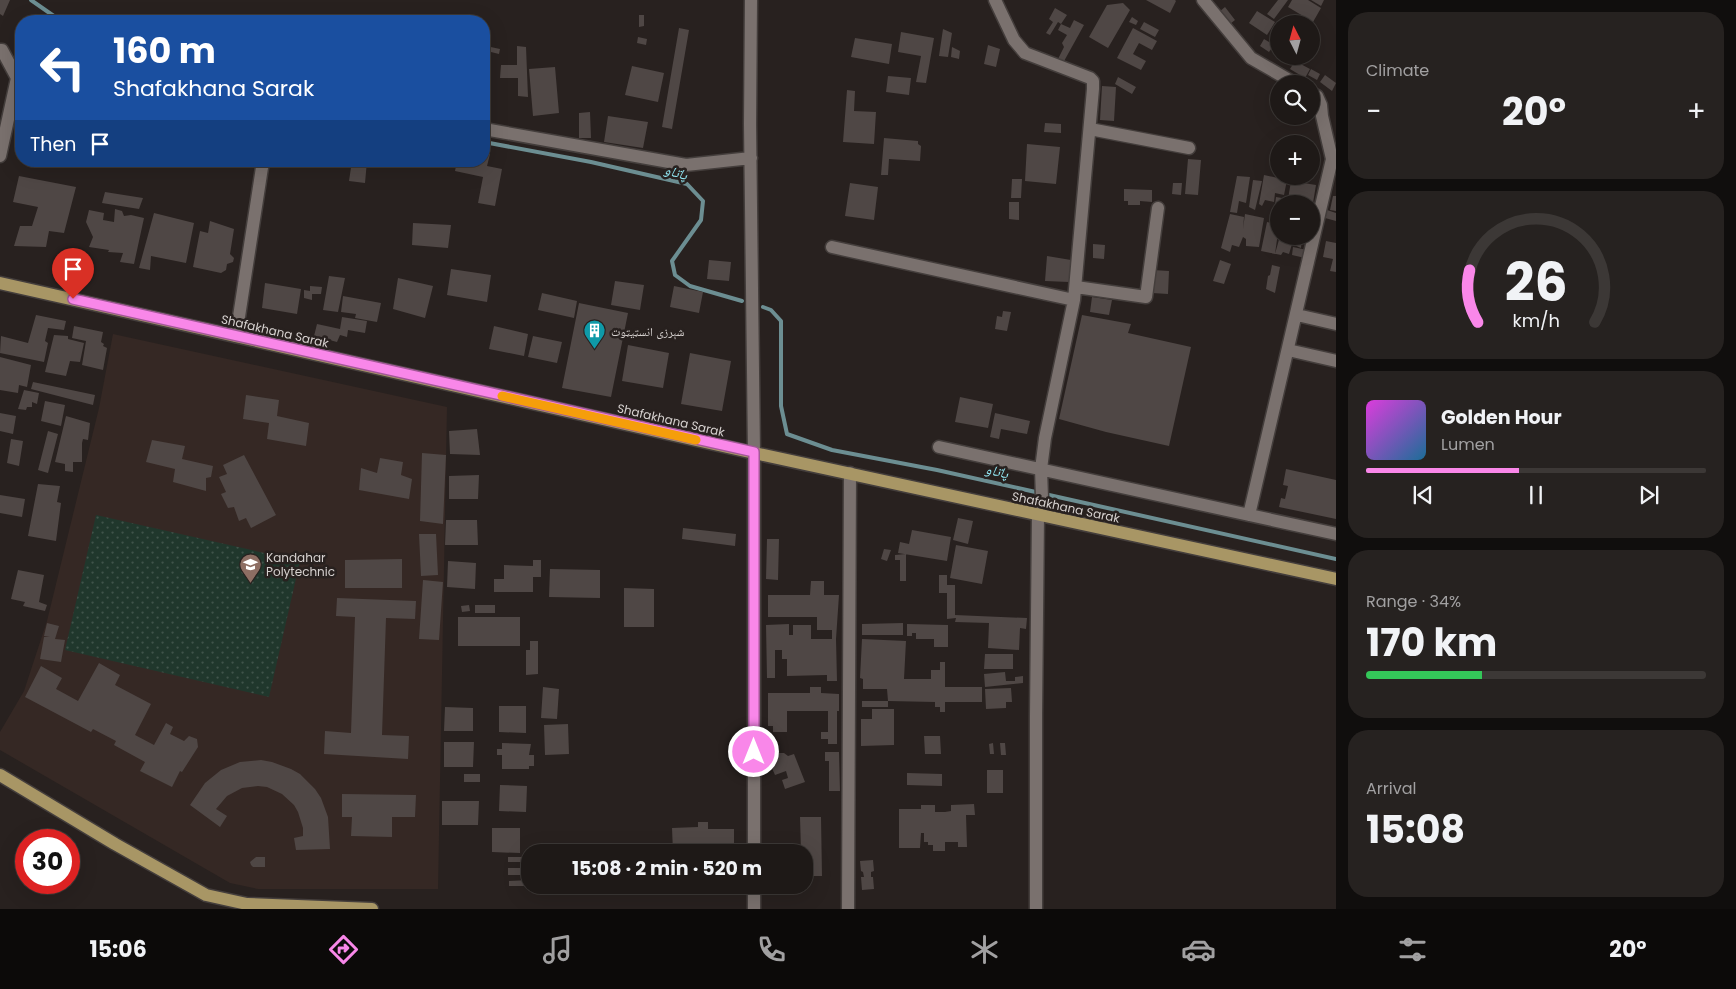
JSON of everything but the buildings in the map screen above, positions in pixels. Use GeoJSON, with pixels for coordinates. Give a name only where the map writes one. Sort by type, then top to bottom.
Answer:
{"type":"FeatureCollection","features":[{"type":"Feature","properties":{"kind":"main road","name":"Shafakhana Sarak"},"geometry":{"type":"LineString","coordinates":[[0,283],[1038,515],[1336,579]]}},
{"type":"Feature","properties":{"kind":"main road"},"geometry":{"type":"LineString","coordinates":[[0,775],[115,844],[206,895],[247,904],[372,909]]}},
{"type":"Feature","properties":{"kind":"street"},"geometry":{"type":"LineString","coordinates":[[751,0],[754,844]]}},
{"type":"Feature","properties":{"kind":"street"},"geometry":{"type":"LineString","coordinates":[[995,0],[1014,40],[1025,53],[1090,78],[1093,81],[1075,293],[1045,438],[1042,498],[1038,515],[1036,909]]}},
{"type":"Feature","properties":{"kind":"street"},"geometry":{"type":"LineString","coordinates":[[1203,0],[1250,58],[1280,75]]}},
{"type":"Feature","properties":{"kind":"street"},"geometry":{"type":"LineString","coordinates":[[0,50],[2,50],[15,74]]}},
{"type":"Feature","properties":{"kind":"street"},"geometry":{"type":"LineString","coordinates":[[0,156],[15,87]]}},
{"type":"Feature","properties":{"kind":"street"},"geometry":{"type":"LineString","coordinates":[[1250,515],[1332,159],[1320,103]]}},
{"type":"Feature","properties":{"kind":"street"},"geometry":{"type":"LineString","coordinates":[[1090,129],[1189,148]]}},
{"type":"Feature","properties":{"kind":"street"},"geometry":{"type":"LineString","coordinates":[[490,130],[686,165],[751,158]]}},
{"type":"Feature","properties":{"kind":"street"},"geometry":{"type":"LineString","coordinates":[[236,336],[261,167]]}},
{"type":"Feature","properties":{"kind":"street"},"geometry":{"type":"LineString","coordinates":[[832,247],[1075,293],[1146,296],[1158,208]]}},
{"type":"Feature","properties":{"kind":"street"},"geometry":{"type":"LineString","coordinates":[[1297,315],[1336,324]]}},
{"type":"Feature","properties":{"kind":"street"},"geometry":{"type":"LineString","coordinates":[[1288,350],[1336,361]]}},
{"type":"Feature","properties":{"kind":"street"},"geometry":{"type":"LineString","coordinates":[[939,447],[1042,475],[1250,515],[1336,534]]}},
{"type":"Feature","properties":{"kind":"street"},"geometry":{"type":"LineString","coordinates":[[848,909],[850,473]]}},
{"type":"Feature","properties":{"kind":"street"},"geometry":{"type":"LineString","coordinates":[[754,894],[754,909]]}},
{"type":"Feature","properties":{"kind":"shaded area","name":"Kandahar Polytechnic"},"geometry":{"type":"Polygon","coordinates":[[[113,334],[447,407],[438,889],[258,889],[230,883],[0,750],[0,732],[24,691],[47,621],[99,408],[113,334]]]}},
{"type":"Feature","properties":{"kind":"green space"},"geometry":{"type":"Polygon","coordinates":[[[96,515],[300,561],[269,697],[65,650],[96,515]]]}},
{"type":"Feature","properties":{"kind":"waterway","name":"پاتاو"},"geometry":{"type":"LineString","coordinates":[[31,0],[52,15]]}},
{"type":"Feature","properties":{"kind":"waterway","name":"پاتاو"},"geometry":{"type":"LineString","coordinates":[[490,143],[591,162],[687,184],[703,201],[701,220],[672,261],[675,275],[690,286],[742,301]]}},
{"type":"Feature","properties":{"kind":"waterway","name":"پاتاو"},"geometry":{"type":"LineString","coordinates":[[763,307],[771,310],[781,321],[781,406],[787,434],[832,450],[937,470],[1336,559]]}},
{"type":"Feature","properties":{"kind":"slow traffic"},"geometry":{"type":"LineString","coordinates":[[502,396],[696,440]]}},
{"type":"Feature","properties":{"kind":"place","name":"شېرزی انسټيټوت"},"geometry":{"type":"Point","coordinates":[595,350]}},
{"type":"Feature","properties":{"kind":"place","name":"Kandahar Polytechnic"},"geometry":{"type":"Point","coordinates":[250,583]}},
{"type":"Feature","properties":{"kind":"route"},"geometry":{"type":"LineString","coordinates":[[73,299],[754,452],[754,752]]}}]}
